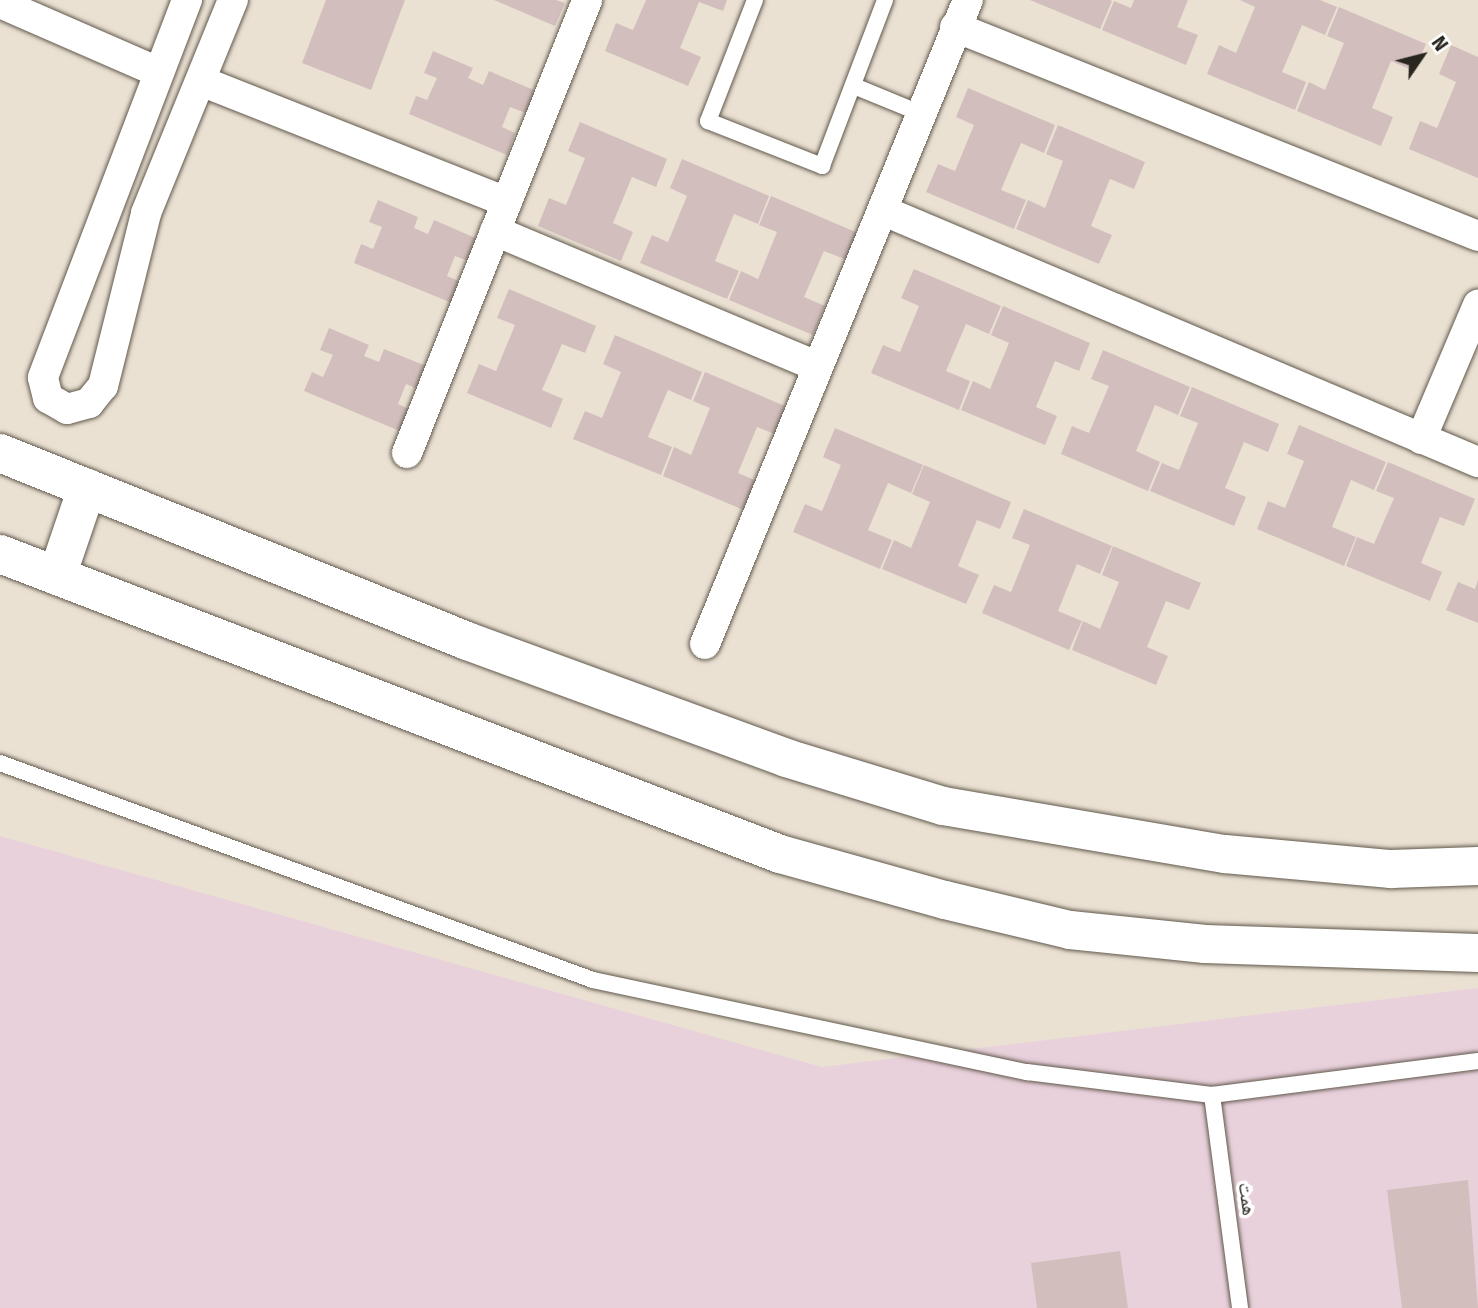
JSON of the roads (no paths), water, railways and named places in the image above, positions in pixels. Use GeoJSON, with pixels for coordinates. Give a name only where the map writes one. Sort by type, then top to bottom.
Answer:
{"type":"FeatureCollection","features":[{"type":"Feature","properties":{"kind":"street"},"geometry":{"type":"LineString","coordinates":[[187,0],[46,369],[44,392],[66,409],[89,403],[103,386],[146,213],[233,0]]}},
{"type":"Feature","properties":{"kind":"street"},"geometry":{"type":"LineString","coordinates":[[407,453],[587,0]]}},
{"type":"Feature","properties":{"kind":"street"},"geometry":{"type":"LineString","coordinates":[[705,644],[816,366],[884,211],[968,0]]}},
{"type":"Feature","properties":{"kind":"street"},"geometry":{"type":"LineString","coordinates":[[0,4],[158,72]]}},
{"type":"Feature","properties":{"kind":"street"},"geometry":{"type":"LineString","coordinates":[[955,27],[1478,236]]}},
{"type":"Feature","properties":{"kind":"street"},"geometry":{"type":"LineString","coordinates":[[201,81],[507,202]]}},
{"type":"Feature","properties":{"kind":"street"},"geometry":{"type":"LineString","coordinates":[[884,211],[1478,462]]}},
{"type":"Feature","properties":{"kind":"street"},"geometry":{"type":"LineString","coordinates":[[495,230],[816,366]]}},
{"type":"Feature","properties":{"kind":"street"},"geometry":{"type":"LineString","coordinates":[[1421,439],[1478,305]]}},
{"type":"Feature","properties":{"kind":"street"},"geometry":{"type":"LineString","coordinates":[[0,453],[467,641],[786,758],[943,806],[1225,854],[1391,869],[1478,866]]}},
{"type":"Feature","properties":{"kind":"street"},"geometry":{"type":"LineString","coordinates":[[57,576],[87,488]]}},
{"type":"Feature","properties":{"kind":"street"},"geometry":{"type":"LineString","coordinates":[[0,554],[780,854],[945,900],[1070,930],[1205,944],[1478,953]]}},
{"type":"Feature","properties":{"kind":"lane"},"geometry":{"type":"LineString","coordinates":[[755,0],[708,121],[822,166],[885,0]]}},
{"type":"Feature","properties":{"kind":"lane"},"geometry":{"type":"LineString","coordinates":[[854,86],[922,114]]}},
{"type":"Feature","properties":{"kind":"lane"},"geometry":{"type":"LineString","coordinates":[[0,763],[593,980],[1027,1072],[1212,1095],[1478,1061]]}},
{"type":"Feature","properties":{"kind":"lane","name":"همت"},"geometry":{"type":"LineString","coordinates":[[1212,1095],[1240,1308]]}}]}
